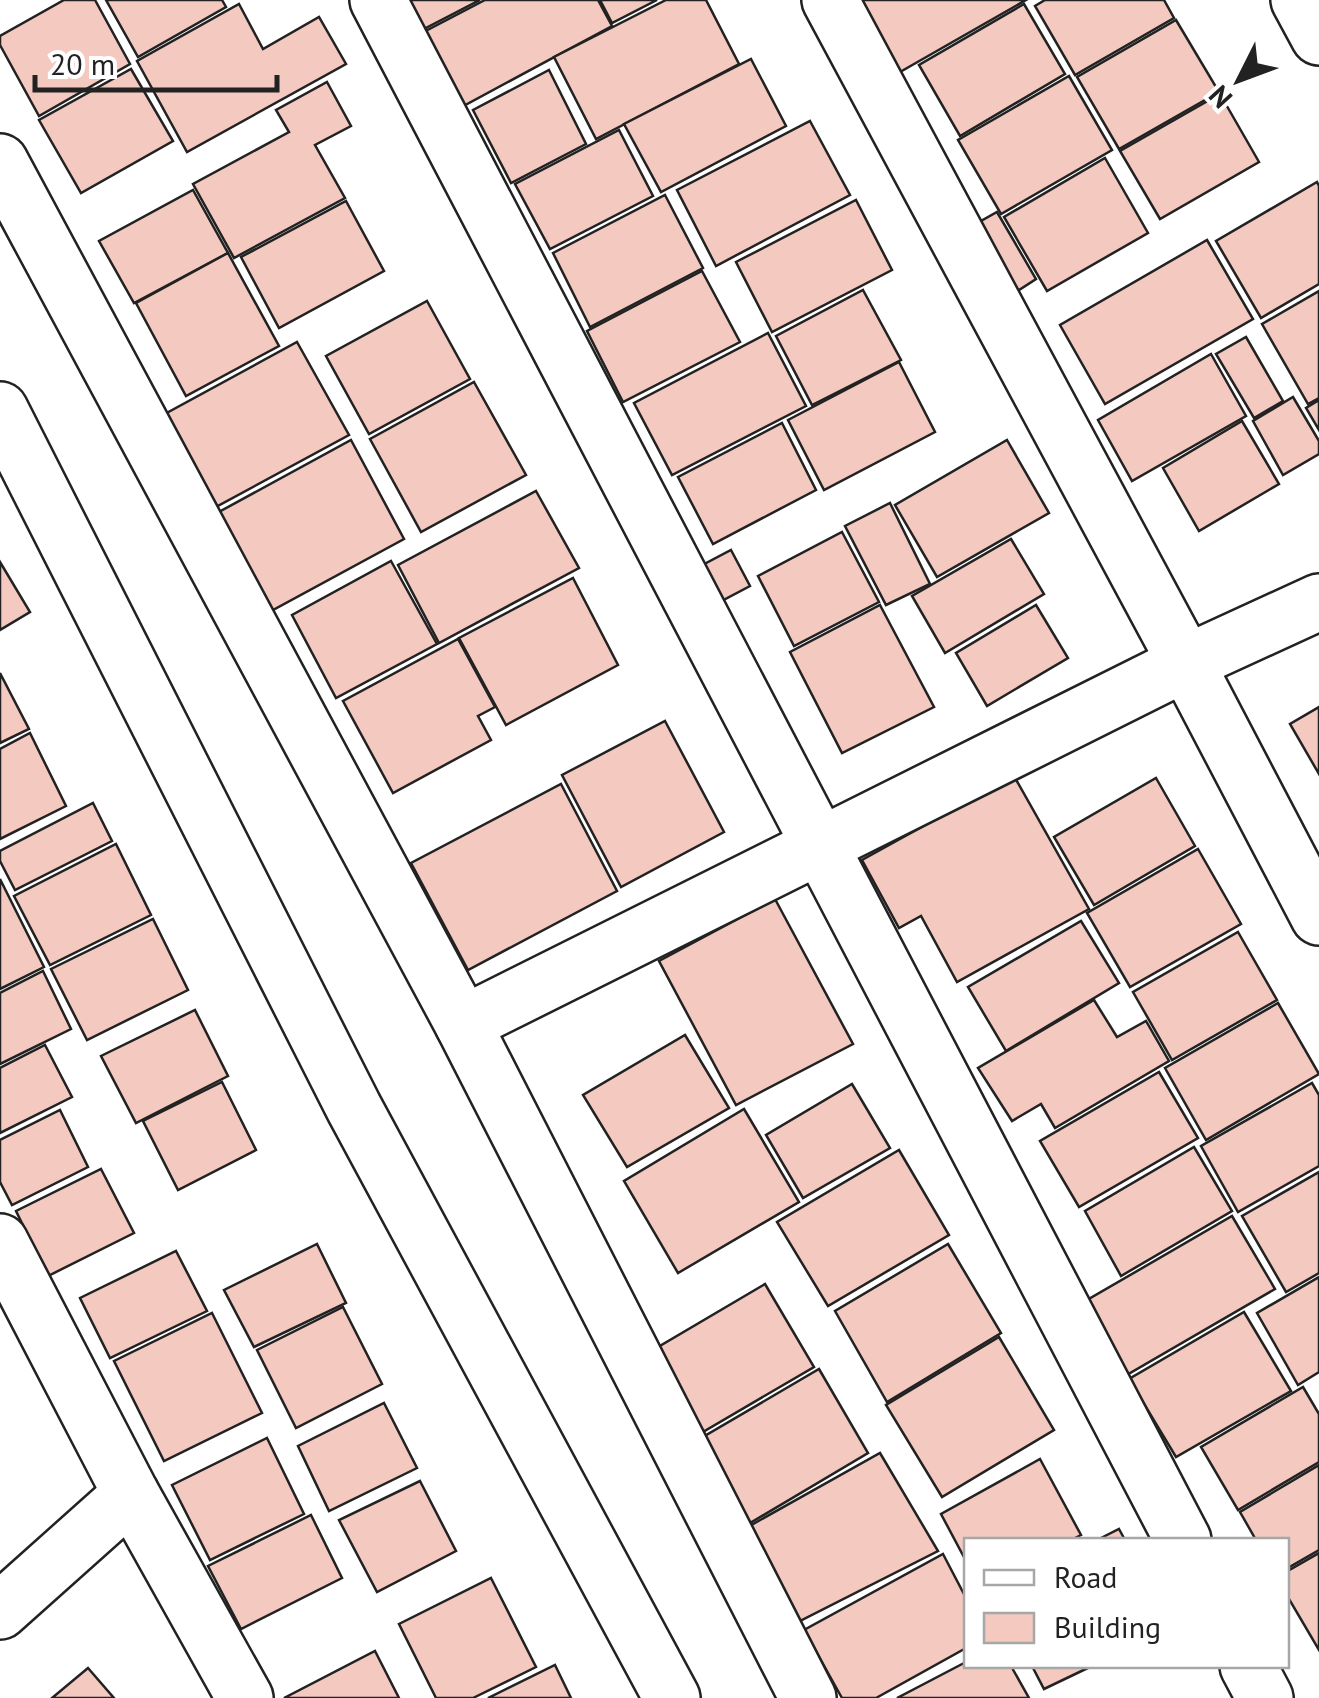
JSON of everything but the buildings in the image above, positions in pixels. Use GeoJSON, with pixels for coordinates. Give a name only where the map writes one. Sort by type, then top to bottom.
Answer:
{"type":"FeatureCollection","features":[{"type":"Feature","properties":{"kind":"street"},"geometry":{"type":"LineString","coordinates":[[378,0],[1182,1538]]}},
{"type":"Feature","properties":{"kind":"street"},"geometry":{"type":"LineString","coordinates":[[830,0],[1319,917]]}},
{"type":"Feature","properties":{"kind":"street"},"geometry":{"type":"LineString","coordinates":[[1299,0],[1319,37]]}},
{"type":"Feature","properties":{"kind":"street"},"geometry":{"type":"LineString","coordinates":[[0,162],[463,1024],[808,1698]]}},
{"type":"Feature","properties":{"kind":"street"},"geometry":{"type":"LineString","coordinates":[[0,410],[354,1108],[672,1698]]}},
{"type":"Feature","properties":{"kind":"street"},"geometry":{"type":"LineString","coordinates":[[463,1024],[1186,662],[1319,602]]}},
{"type":"Feature","properties":{"kind":"street"},"geometry":{"type":"LineString","coordinates":[[0,1242],[131,1494],[245,1698]]}},
{"type":"Feature","properties":{"kind":"street"},"geometry":{"type":"LineString","coordinates":[[0,1611],[131,1494]]}},
{"type":"Feature","properties":{"kind":"street"},"geometry":{"type":"LineString","coordinates":[[1249,1668],[1266,1698]]}}]}
